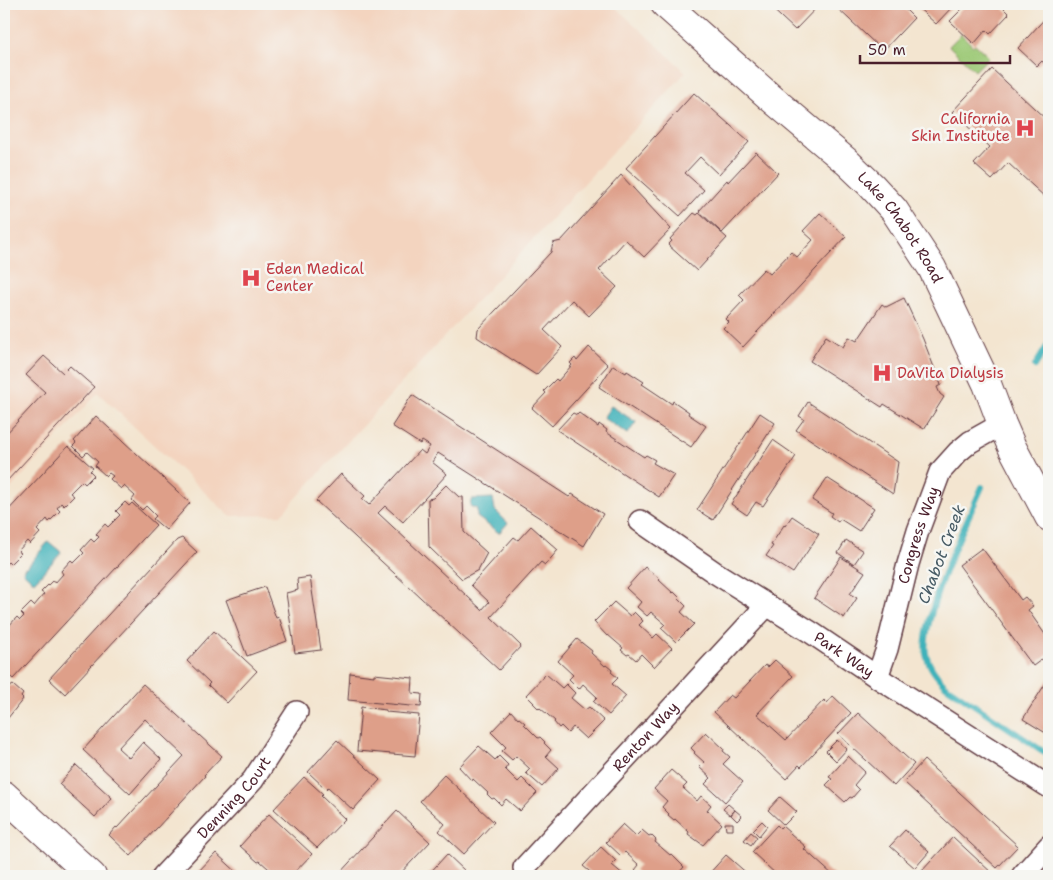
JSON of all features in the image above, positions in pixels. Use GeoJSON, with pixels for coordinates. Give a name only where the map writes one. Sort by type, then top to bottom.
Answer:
{"type":"FeatureCollection","features":[{"type":"Feature","properties":{"kind":"main road","name":"Lake Chabot Road"},"geometry":{"type":"LineString","coordinates":[[665,4],[847,162],[894,210],[932,268],[987,384],[1002,424],[1049,517]]}},
{"type":"Feature","properties":{"kind":"main road"},"geometry":{"type":"LineString","coordinates":[[4,796],[92,876]]}},
{"type":"Feature","properties":{"kind":"street","name":"Congress Way"},"geometry":{"type":"LineString","coordinates":[[877,677],[887,649],[918,531],[940,472],[970,442],[1002,424]]}},
{"type":"Feature","properties":{"kind":"street","name":"Park Way"},"geometry":{"type":"LineString","coordinates":[[640,521],[714,572],[812,633],[1049,787]]}},
{"type":"Feature","properties":{"kind":"street","name":"Renton Way"},"geometry":{"type":"LineString","coordinates":[[524,868],[767,605]]}},
{"type":"Feature","properties":{"kind":"street","name":"Denning Court"},"geometry":{"type":"LineString","coordinates":[[163,876],[253,780],[298,712]]}},
{"type":"Feature","properties":{"kind":"street"},"geometry":{"type":"LineString","coordinates":[[1022,876],[1049,846]]}},
{"type":"Feature","properties":{"kind":"shaded area","name":"Eden Medical Center"},"geometry":{"type":"Polygon","coordinates":[[[4,4],[612,4],[686,72],[281,515],[230,516],[98,393],[4,496],[4,4]]]}},
{"type":"Feature","properties":{"kind":"green space"},"geometry":{"type":"Polygon","coordinates":[[[961,34],[973,46],[975,44],[989,57],[975,71],[949,46],[961,34]]]}},
{"type":"Feature","properties":{"kind":"water"},"geometry":{"type":"Polygon","coordinates":[[[611,406],[636,422],[628,434],[603,418],[611,406]]]}},
{"type":"Feature","properties":{"kind":"water"},"geometry":{"type":"Polygon","coordinates":[[[493,498],[495,510],[508,523],[499,533],[477,517],[477,509],[470,506],[472,499],[493,498]]]}},
{"type":"Feature","properties":{"kind":"water"},"geometry":{"type":"Polygon","coordinates":[[[49,542],[61,553],[34,582],[23,572],[24,568],[49,542]]]}},
{"type":"Feature","properties":{"kind":"building"},"geometry":{"type":"Polygon","coordinates":[[[767,4],[820,4],[795,30],[767,4]]]}},
{"type":"Feature","properties":{"kind":"building"},"geometry":{"type":"Polygon","coordinates":[[[833,4],[900,4],[914,18],[883,51],[833,4]]]}},
{"type":"Feature","properties":{"kind":"building"},"geometry":{"type":"Polygon","coordinates":[[[914,4],[953,4],[954,5],[936,24],[914,4]]]}},
{"type":"Feature","properties":{"kind":"building"},"geometry":{"type":"Polygon","coordinates":[[[967,4],[1009,4],[1004,9],[1009,14],[990,34],[986,30],[974,44],[950,21],[967,4]]]}},
{"type":"Feature","properties":{"kind":"building"},"geometry":{"type":"Polygon","coordinates":[[[1049,14],[1049,68],[1042,61],[1037,66],[1018,48],[1049,14]]]}},
{"type":"Feature","properties":{"kind":"building"},"geometry":{"type":"Polygon","coordinates":[[[992,69],[1049,122],[1049,195],[1046,198],[1008,163],[992,180],[974,164],[990,147],[952,112],[992,69]]]}},
{"type":"Feature","properties":{"kind":"building"},"geometry":{"type":"Polygon","coordinates":[[[694,93],[749,142],[719,175],[700,157],[685,173],[704,190],[680,216],[626,168],[694,93]]]}},
{"type":"Feature","properties":{"kind":"building"},"geometry":{"type":"Polygon","coordinates":[[[756,152],[778,173],[722,233],[699,211],[756,152]]]}},
{"type":"Feature","properties":{"kind":"building"},"geometry":{"type":"Polygon","coordinates":[[[621,175],[671,229],[644,257],[626,240],[599,270],[617,287],[589,316],[572,300],[544,330],[562,347],[536,375],[477,337],[478,329],[551,252],[553,243],[561,241],[621,175]]]}},
{"type":"Feature","properties":{"kind":"building"},"geometry":{"type":"Polygon","coordinates":[[[694,213],[697,215],[699,213],[727,238],[697,271],[668,245],[672,241],[670,239],[694,213]]]}},
{"type":"Feature","properties":{"kind":"building"},"geometry":{"type":"Polygon","coordinates":[[[820,213],[846,237],[743,347],[723,328],[729,322],[726,319],[744,300],[739,295],[764,269],[770,274],[791,252],[797,257],[813,240],[803,231],[820,213]]]}},
{"type":"Feature","properties":{"kind":"building","name":"DaVita Dialysis"},"geometry":{"type":"Polygon","coordinates":[[[904,298],[941,385],[937,387],[940,394],[944,397],[924,429],[884,404],[882,407],[810,361],[826,336],[843,347],[849,337],[857,341],[882,304],[886,307],[904,298]]]}},
{"type":"Feature","properties":{"kind":"building"},"geometry":{"type":"Polygon","coordinates":[[[589,347],[608,365],[552,426],[532,408],[546,393],[544,391],[556,379],[558,381],[572,365],[570,363],[575,358],[577,361],[589,347]]]}},
{"type":"Feature","properties":{"kind":"building"},"geometry":{"type":"Polygon","coordinates":[[[44,356],[63,373],[70,366],[94,387],[6,482],[4,479],[4,436],[45,392],[26,375],[44,356]]]}},
{"type":"Feature","properties":{"kind":"building"},"geometry":{"type":"Polygon","coordinates":[[[613,365],[644,382],[642,384],[672,404],[673,401],[706,426],[691,447],[599,387],[613,365]]]}},
{"type":"Feature","properties":{"kind":"building"},"geometry":{"type":"Polygon","coordinates":[[[412,395],[569,497],[572,494],[603,514],[584,546],[438,453],[432,462],[447,474],[403,522],[385,506],[378,513],[482,610],[489,602],[471,585],[514,537],[518,540],[531,526],[558,550],[545,565],[541,562],[491,617],[521,646],[499,670],[316,501],[341,474],[365,496],[362,499],[369,505],[420,450],[425,454],[430,446],[422,441],[420,444],[392,426],[412,395]]]}},
{"type":"Feature","properties":{"kind":"building"},"geometry":{"type":"Polygon","coordinates":[[[808,402],[898,462],[893,494],[796,430],[804,419],[799,416],[808,402]]]}},
{"type":"Feature","properties":{"kind":"building"},"geometry":{"type":"Polygon","coordinates":[[[573,413],[577,415],[579,413],[598,427],[599,424],[607,430],[606,432],[644,457],[646,455],[655,460],[653,463],[674,475],[659,497],[557,430],[573,413]]]}},
{"type":"Feature","properties":{"kind":"building"},"geometry":{"type":"Polygon","coordinates":[[[760,413],[775,423],[713,520],[697,510],[760,413]]]}},
{"type":"Feature","properties":{"kind":"building"},"geometry":{"type":"Polygon","coordinates":[[[96,416],[190,503],[166,530],[153,519],[156,516],[146,506],[142,510],[132,500],[135,496],[124,486],[121,489],[110,479],[113,476],[109,473],[106,476],[95,466],[98,462],[87,452],[83,456],[73,446],[76,443],[74,441],[96,416]]]}},
{"type":"Feature","properties":{"kind":"building"},"geometry":{"type":"Polygon","coordinates":[[[773,440],[796,456],[763,506],[756,502],[747,515],[731,504],[773,440]]]}},
{"type":"Feature","properties":{"kind":"building"},"geometry":{"type":"Polygon","coordinates":[[[68,446],[93,468],[90,471],[94,475],[85,484],[82,481],[70,493],[74,496],[64,506],[61,503],[57,508],[60,511],[49,522],[47,519],[37,530],[40,533],[30,544],[27,541],[18,551],[21,553],[10,564],[8,562],[4,566],[4,515],[68,446]]]}},
{"type":"Feature","properties":{"kind":"building"},"geometry":{"type":"Polygon","coordinates":[[[827,478],[874,508],[859,531],[840,519],[838,522],[830,516],[832,513],[812,500],[827,478]]]}},
{"type":"Feature","properties":{"kind":"building"},"geometry":{"type":"Polygon","coordinates":[[[446,485],[459,497],[463,497],[464,532],[487,553],[478,570],[462,579],[429,547],[428,499],[433,498],[446,485]]]}},
{"type":"Feature","properties":{"kind":"building"},"geometry":{"type":"Polygon","coordinates":[[[125,502],[129,506],[132,503],[156,525],[13,679],[4,671],[4,638],[10,631],[7,628],[17,617],[20,620],[24,616],[21,613],[31,603],[34,606],[44,594],[41,592],[52,581],[55,583],[63,574],[61,571],[71,560],[74,563],[84,553],[81,550],[91,539],[94,542],[99,537],[96,534],[105,524],[108,527],[120,515],[116,511],[125,502]]]}},
{"type":"Feature","properties":{"kind":"building"},"geometry":{"type":"Polygon","coordinates":[[[792,516],[819,534],[793,573],[766,556],[784,525],[792,516]]]}},
{"type":"Feature","properties":{"kind":"building"},"geometry":{"type":"Polygon","coordinates":[[[182,538],[197,552],[65,694],[49,679],[177,540],[182,538]]]}},
{"type":"Feature","properties":{"kind":"building"},"geometry":{"type":"Polygon","coordinates":[[[846,540],[863,551],[854,564],[838,553],[846,540]]]}},
{"type":"Feature","properties":{"kind":"building"},"geometry":{"type":"Polygon","coordinates":[[[982,548],[1021,600],[1025,597],[1033,606],[1028,610],[1049,640],[1049,654],[1033,666],[959,565],[982,548]]]}},
{"type":"Feature","properties":{"kind":"building"},"geometry":{"type":"Polygon","coordinates":[[[841,557],[865,572],[850,594],[857,598],[844,618],[814,598],[841,557]]]}},
{"type":"Feature","properties":{"kind":"building"},"geometry":{"type":"Polygon","coordinates":[[[645,567],[680,598],[686,606],[681,612],[694,624],[676,642],[661,628],[665,624],[651,612],[647,616],[637,607],[641,602],[626,588],[645,567]]]}},
{"type":"Feature","properties":{"kind":"building"},"geometry":{"type":"Polygon","coordinates":[[[310,577],[321,650],[295,653],[286,593],[298,590],[297,579],[310,577]]]}},
{"type":"Feature","properties":{"kind":"building"},"geometry":{"type":"Polygon","coordinates":[[[265,587],[276,618],[279,617],[287,641],[247,656],[226,600],[265,587]]]}},
{"type":"Feature","properties":{"kind":"building"},"geometry":{"type":"Polygon","coordinates":[[[614,602],[630,616],[634,612],[643,621],[639,625],[653,638],[657,634],[672,648],[654,667],[641,654],[636,660],[629,654],[627,655],[621,650],[623,648],[607,636],[594,622],[614,602]]]}},
{"type":"Feature","properties":{"kind":"building"},"geometry":{"type":"Polygon","coordinates":[[[214,631],[257,671],[227,703],[187,661],[214,631]]]}},
{"type":"Feature","properties":{"kind":"building"},"geometry":{"type":"Polygon","coordinates":[[[577,639],[592,651],[591,653],[605,666],[612,670],[611,672],[618,678],[612,684],[626,696],[609,715],[593,701],[597,697],[583,684],[579,689],[569,679],[573,675],[558,661],[577,639]]]}},
{"type":"Feature","properties":{"kind":"building"},"geometry":{"type":"Polygon","coordinates":[[[775,660],[793,676],[757,714],[786,740],[824,700],[827,703],[833,696],[851,713],[801,767],[799,765],[786,779],[714,712],[730,695],[734,698],[765,665],[768,667],[775,660]]]}},
{"type":"Feature","properties":{"kind":"building"},"geometry":{"type":"Polygon","coordinates":[[[350,673],[413,678],[412,693],[422,694],[421,707],[348,700],[350,673]]]}},
{"type":"Feature","properties":{"kind":"building"},"geometry":{"type":"Polygon","coordinates":[[[546,674],[562,688],[566,684],[575,693],[571,698],[585,710],[589,707],[604,721],[586,739],[573,727],[568,733],[561,726],[559,728],[555,721],[539,709],[526,695],[546,674]]]}},
{"type":"Feature","properties":{"kind":"building"},"geometry":{"type":"Polygon","coordinates":[[[1049,678],[1049,735],[1023,719],[1049,678]]]}},
{"type":"Feature","properties":{"kind":"building"},"geometry":{"type":"Polygon","coordinates":[[[4,681],[10,687],[13,685],[23,694],[21,697],[23,699],[4,723],[4,681]]]}},
{"type":"Feature","properties":{"kind":"building"},"geometry":{"type":"Polygon","coordinates":[[[143,684],[222,756],[131,856],[109,835],[184,756],[145,719],[118,748],[129,758],[143,742],[161,759],[130,794],[83,750],[143,684]]]}},
{"type":"Feature","properties":{"kind":"building"},"geometry":{"type":"Polygon","coordinates":[[[361,707],[386,710],[386,712],[419,715],[415,756],[357,751],[361,707]]]}},
{"type":"Feature","properties":{"kind":"building"},"geometry":{"type":"Polygon","coordinates":[[[511,711],[538,738],[540,737],[545,742],[551,750],[546,756],[559,768],[542,787],[526,773],[530,769],[516,756],[512,760],[502,751],[506,747],[491,732],[511,711]]]}},
{"type":"Feature","properties":{"kind":"building"},"geometry":{"type":"Polygon","coordinates":[[[858,713],[914,764],[894,786],[838,734],[858,713]]]}},
{"type":"Feature","properties":{"kind":"building"},"geometry":{"type":"Polygon","coordinates":[[[706,732],[730,757],[723,764],[743,782],[725,802],[705,784],[711,778],[699,767],[704,762],[691,748],[706,732]]]}},
{"type":"Feature","properties":{"kind":"building"},"geometry":{"type":"Polygon","coordinates":[[[337,740],[380,780],[353,810],[308,772],[337,740]]]}},
{"type":"Feature","properties":{"kind":"building"},"geometry":{"type":"Polygon","coordinates":[[[837,740],[847,749],[836,761],[826,751],[837,740]]]}},
{"type":"Feature","properties":{"kind":"building"},"geometry":{"type":"Polygon","coordinates":[[[479,746],[495,760],[499,756],[508,765],[505,769],[518,782],[522,778],[537,793],[520,811],[506,799],[501,805],[494,798],[492,799],[488,793],[473,779],[472,781],[459,767],[479,746]]]}},
{"type":"Feature","properties":{"kind":"building"},"geometry":{"type":"Polygon","coordinates":[[[848,756],[865,772],[854,785],[859,790],[852,798],[850,797],[845,802],[826,785],[832,779],[829,777],[848,756]]]}},
{"type":"Feature","properties":{"kind":"building"},"geometry":{"type":"Polygon","coordinates":[[[924,760],[1018,846],[997,868],[904,782],[924,760]]]}},
{"type":"Feature","properties":{"kind":"building"},"geometry":{"type":"Polygon","coordinates":[[[76,765],[112,798],[95,817],[59,784],[76,765]]]}},
{"type":"Feature","properties":{"kind":"building"},"geometry":{"type":"Polygon","coordinates":[[[671,770],[687,784],[683,788],[697,801],[701,796],[711,805],[707,810],[722,824],[703,845],[688,834],[689,832],[675,819],[668,815],[662,807],[667,801],[654,789],[671,770]]]}},
{"type":"Feature","properties":{"kind":"building"},"geometry":{"type":"Polygon","coordinates":[[[444,775],[494,822],[464,854],[439,831],[445,824],[420,801],[444,775]]]}},
{"type":"Feature","properties":{"kind":"building"},"geometry":{"type":"Polygon","coordinates":[[[304,777],[323,794],[321,796],[345,819],[317,848],[274,809],[304,777]]]}},
{"type":"Feature","properties":{"kind":"building"},"geometry":{"type":"Polygon","coordinates":[[[780,797],[797,812],[784,825],[768,810],[780,797]]]}},
{"type":"Feature","properties":{"kind":"building"},"geometry":{"type":"Polygon","coordinates":[[[728,804],[735,810],[730,815],[723,809],[728,804]]]}},
{"type":"Feature","properties":{"kind":"building"},"geometry":{"type":"Polygon","coordinates":[[[735,810],[742,816],[737,821],[731,815],[735,810]]]}},
{"type":"Feature","properties":{"kind":"building"},"geometry":{"type":"Polygon","coordinates":[[[397,811],[430,842],[398,876],[337,876],[397,811]]]}},
{"type":"Feature","properties":{"kind":"building"},"geometry":{"type":"Polygon","coordinates":[[[269,814],[312,854],[291,876],[277,876],[240,846],[269,814]]]}},
{"type":"Feature","properties":{"kind":"building"},"geometry":{"type":"Polygon","coordinates":[[[762,821],[767,826],[759,836],[753,830],[762,821]]]}},
{"type":"Feature","properties":{"kind":"building"},"geometry":{"type":"Polygon","coordinates":[[[725,823],[733,823],[733,830],[726,830],[725,823]]]}},
{"type":"Feature","properties":{"kind":"building"},"geometry":{"type":"Polygon","coordinates":[[[623,824],[636,836],[642,830],[649,836],[651,835],[656,840],[655,842],[684,867],[676,876],[651,876],[649,874],[642,876],[635,870],[639,865],[625,852],[621,856],[606,842],[623,824]]]}},
{"type":"Feature","properties":{"kind":"building"},"geometry":{"type":"Polygon","coordinates":[[[777,825],[780,828],[782,826],[806,847],[804,849],[834,876],[778,876],[752,852],[777,825]]]}},
{"type":"Feature","properties":{"kind":"building"},"geometry":{"type":"Polygon","coordinates":[[[905,830],[929,852],[915,868],[890,846],[905,830]]]}},
{"type":"Feature","properties":{"kind":"building"},"geometry":{"type":"Polygon","coordinates":[[[751,832],[757,837],[751,845],[744,840],[751,832]]]}},
{"type":"Feature","properties":{"kind":"building"},"geometry":{"type":"Polygon","coordinates":[[[953,837],[993,874],[990,876],[925,876],[921,872],[953,837]]]}},
{"type":"Feature","properties":{"kind":"building"},"geometry":{"type":"Polygon","coordinates":[[[601,847],[616,861],[612,865],[625,876],[595,876],[583,866],[601,847]]]}},
{"type":"Feature","properties":{"kind":"building"},"geometry":{"type":"Polygon","coordinates":[[[216,853],[241,876],[194,876],[216,853]]]}},
{"type":"Feature","properties":{"kind":"building"},"geometry":{"type":"Polygon","coordinates":[[[447,854],[465,871],[460,876],[427,876],[447,854]]]}},
{"type":"Feature","properties":{"kind":"building"},"geometry":{"type":"Polygon","coordinates":[[[726,855],[750,876],[707,876],[726,855]]]}},
{"type":"Feature","properties":{"kind":"building"},"geometry":{"type":"Polygon","coordinates":[[[5,869],[14,876],[4,876],[5,869]]]}},
{"type":"Feature","properties":{"kind":"waterway"},"geometry":{"type":"LineString","coordinates":[[1035,366],[1049,343]]}},
{"type":"Feature","properties":{"kind":"waterway","name":"Chabot Creek"},"geometry":{"type":"LineString","coordinates":[[982,487],[940,585],[927,632],[926,654],[933,671],[946,686],[1044,752]]}},
{"type":"Feature","properties":{"kind":"place","name":"California Skin Institute"},"geometry":{"type":"Point","coordinates":[1025,128]}},
{"type":"Feature","properties":{"kind":"place","name":"Eden Medical Center"},"geometry":{"type":"Point","coordinates":[251,278]}},
{"type":"Feature","properties":{"kind":"place","name":"DaVita Dialysis"},"geometry":{"type":"Point","coordinates":[882,373]}}]}
